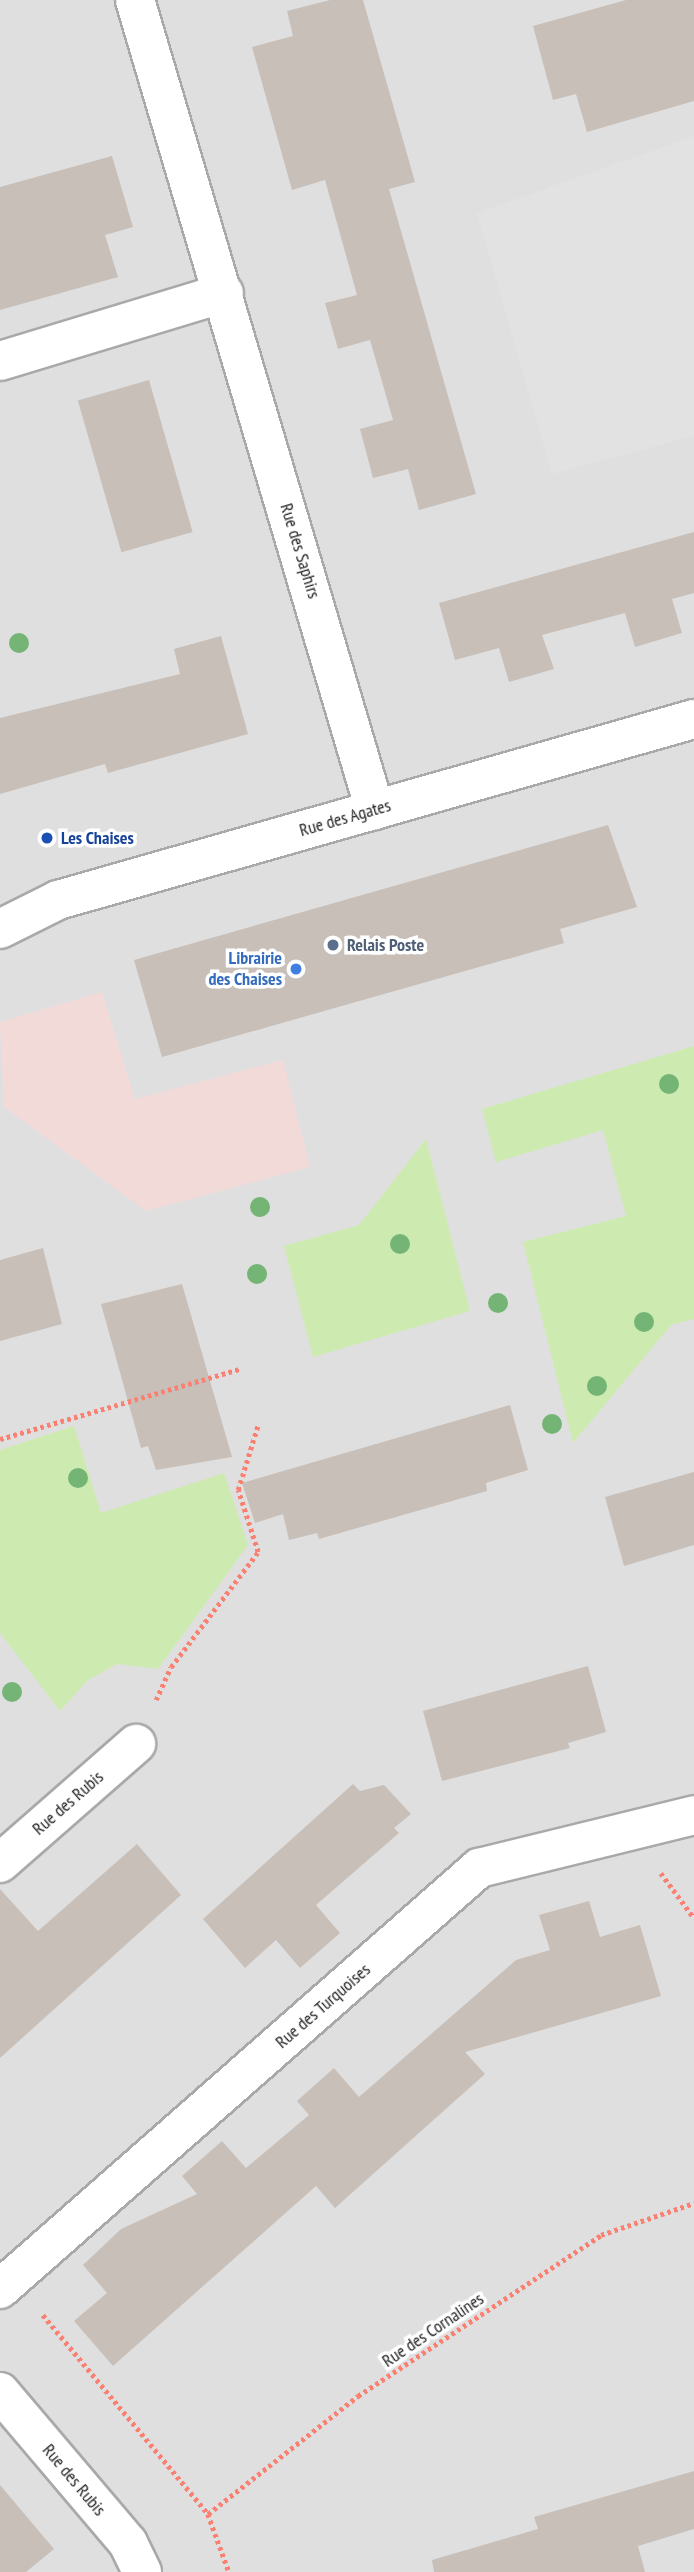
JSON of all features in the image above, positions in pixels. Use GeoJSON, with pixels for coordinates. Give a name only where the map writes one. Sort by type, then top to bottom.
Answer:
{"type":"FeatureCollection","features":[{"type":"Feature","properties":{"kind":"street","name":"Rue des Saphirs"},"geometry":{"type":"LineString","coordinates":[[135,0],[375,810]]}},
{"type":"Feature","properties":{"kind":"street"},"geometry":{"type":"LineString","coordinates":[[0,361],[224,293]]}},
{"type":"Feature","properties":{"kind":"street","name":"Rue des Agates"},"geometry":{"type":"LineString","coordinates":[[0,929],[58,900],[694,719]]}},
{"type":"Feature","properties":{"kind":"street","name":"Rue des Rubis"},"geometry":{"type":"LineString","coordinates":[[0,1863],[136,1744]]}},
{"type":"Feature","properties":{"kind":"street","name":"Rue des Turquoises"},"geometry":{"type":"LineString","coordinates":[[7,2283],[479,1868],[694,1815]]}},
{"type":"Feature","properties":{"kind":"street","name":"Rue des Rubis"},"geometry":{"type":"LineString","coordinates":[[0,2392],[128,2543],[142,2572]]}},
{"type":"Feature","properties":{"kind":"path"},"geometry":{"type":"LineString","coordinates":[[0,1439],[240,1369]]}},
{"type":"Feature","properties":{"kind":"path"},"geometry":{"type":"LineString","coordinates":[[136,1744],[171,1667],[258,1552],[238,1490],[258,1425]]}},
{"type":"Feature","properties":{"kind":"path","name":"Rue des Cornalines"},"geometry":{"type":"LineString","coordinates":[[208,2514],[358,2396],[601,2235],[694,2203]]}},
{"type":"Feature","properties":{"kind":"path"},"geometry":{"type":"LineString","coordinates":[[7,2283],[208,2514],[229,2572]]}},
{"type":"Feature","properties":{"kind":"shaded area"},"geometry":{"type":"Polygon","coordinates":[[[0,0],[694,0],[694,2572],[0,2572],[0,0]]]}},
{"type":"Feature","properties":{"kind":"shaded area"},"geometry":{"type":"Polygon","coordinates":[[[694,136],[694,436],[552,474],[477,213],[694,136]]]}},
{"type":"Feature","properties":{"kind":"shaded area"},"geometry":{"type":"Polygon","coordinates":[[[102,992],[135,1099],[283,1060],[310,1167],[146,1211],[4,1107],[0,1022],[102,992]]]}},
{"type":"Feature","properties":{"kind":"green space"},"geometry":{"type":"Polygon","coordinates":[[[694,1046],[694,1319],[671,1325],[573,1443],[523,1242],[626,1216],[603,1130],[496,1162],[482,1109],[694,1046]]]}},
{"type":"Feature","properties":{"kind":"green space"},"geometry":{"type":"Polygon","coordinates":[[[426,1139],[470,1311],[313,1357],[284,1246],[359,1225],[426,1139]]]}},
{"type":"Feature","properties":{"kind":"green space"},"geometry":{"type":"Polygon","coordinates":[[[74,1426],[101,1513],[224,1473],[248,1545],[158,1669],[117,1664],[88,1680],[60,1711],[0,1633],[0,1450],[74,1426]]]}},
{"type":"Feature","properties":{"kind":"building"},"geometry":{"type":"Polygon","coordinates":[[[330,0],[363,0],[415,182],[389,189],[476,494],[419,510],[408,469],[373,478],[360,429],[393,420],[370,340],[338,349],[325,303],[357,295],[325,180],[292,190],[252,47],[293,36],[287,11],[330,0]]]}},
{"type":"Feature","properties":{"kind":"building"},"geometry":{"type":"Polygon","coordinates":[[[626,0],[694,0],[694,101],[587,132],[576,94],[553,100],[533,26],[626,0]]]}},
{"type":"Feature","properties":{"kind":"building"},"geometry":{"type":"Polygon","coordinates":[[[112,156],[133,227],[105,235],[118,277],[0,310],[0,187],[112,156]]]}},
{"type":"Feature","properties":{"kind":"building"},"geometry":{"type":"Polygon","coordinates":[[[149,380],[193,532],[121,552],[78,400],[149,380]]]}},
{"type":"Feature","properties":{"kind":"building"},"geometry":{"type":"Polygon","coordinates":[[[694,532],[694,593],[672,599],[682,633],[635,647],[625,613],[542,635],[554,669],[509,682],[499,648],[455,660],[439,603],[694,532]]]}},
{"type":"Feature","properties":{"kind":"building"},"geometry":{"type":"Polygon","coordinates":[[[221,636],[248,734],[108,773],[105,764],[0,794],[0,718],[180,674],[174,649],[221,636]]]}},
{"type":"Feature","properties":{"kind":"building"},"geometry":{"type":"Polygon","coordinates":[[[608,825],[637,907],[560,929],[564,943],[162,1057],[134,960],[608,825]]]}},
{"type":"Feature","properties":{"kind":"building"},"geometry":{"type":"Polygon","coordinates":[[[43,1248],[62,1324],[0,1341],[0,1260],[43,1248]]]}},
{"type":"Feature","properties":{"kind":"building"},"geometry":{"type":"Polygon","coordinates":[[[182,1284],[232,1457],[156,1470],[148,1446],[141,1448],[101,1304],[182,1284]]]}},
{"type":"Feature","properties":{"kind":"building"},"geometry":{"type":"Polygon","coordinates":[[[510,1405],[528,1470],[486,1483],[487,1491],[319,1539],[317,1533],[289,1540],[283,1514],[255,1523],[242,1483],[510,1405]]]}},
{"type":"Feature","properties":{"kind":"building"},"geometry":{"type":"Polygon","coordinates":[[[694,1472],[694,1545],[624,1566],[605,1497],[694,1472]]]}},
{"type":"Feature","properties":{"kind":"building"},"geometry":{"type":"Polygon","coordinates":[[[588,1666],[606,1732],[568,1743],[570,1748],[442,1781],[423,1711],[588,1666]]]}},
{"type":"Feature","properties":{"kind":"building"},"geometry":{"type":"Polygon","coordinates":[[[353,1784],[360,1791],[384,1785],[411,1814],[394,1828],[399,1833],[316,1905],[340,1933],[300,1968],[276,1940],[245,1968],[203,1919],[353,1784]]]}},
{"type":"Feature","properties":{"kind":"building"},"geometry":{"type":"Polygon","coordinates":[[[137,1844],[181,1895],[0,2058],[0,1889],[38,1931],[137,1844]]]}},
{"type":"Feature","properties":{"kind":"building"},"geometry":{"type":"Polygon","coordinates":[[[589,1901],[600,1937],[640,1925],[661,1996],[465,2052],[485,2074],[335,2208],[316,2186],[113,2366],[74,2321],[107,2293],[83,2265],[121,2229],[197,2194],[182,2176],[222,2141],[246,2168],[309,2115],[297,2101],[334,2068],[359,2097],[516,1960],[550,1950],[539,1915],[589,1901]]]}},
{"type":"Feature","properties":{"kind":"building"},"geometry":{"type":"Polygon","coordinates":[[[694,2471],[694,2529],[638,2546],[645,2572],[434,2572],[432,2560],[538,2529],[534,2517],[694,2471]]]}},
{"type":"Feature","properties":{"kind":"building"},"geometry":{"type":"Polygon","coordinates":[[[0,2485],[54,2549],[26,2572],[0,2572],[0,2485]]]}},
{"type":"Feature","properties":{"kind":"place","name":"Les Chaises"},"geometry":{"type":"Point","coordinates":[47,838]}},
{"type":"Feature","properties":{"kind":"place","name":"Relais Poste"},"geometry":{"type":"Point","coordinates":[333,945]}},
{"type":"Feature","properties":{"kind":"place","name":"Librairie des Chaises"},"geometry":{"type":"Point","coordinates":[296,969]}}]}
